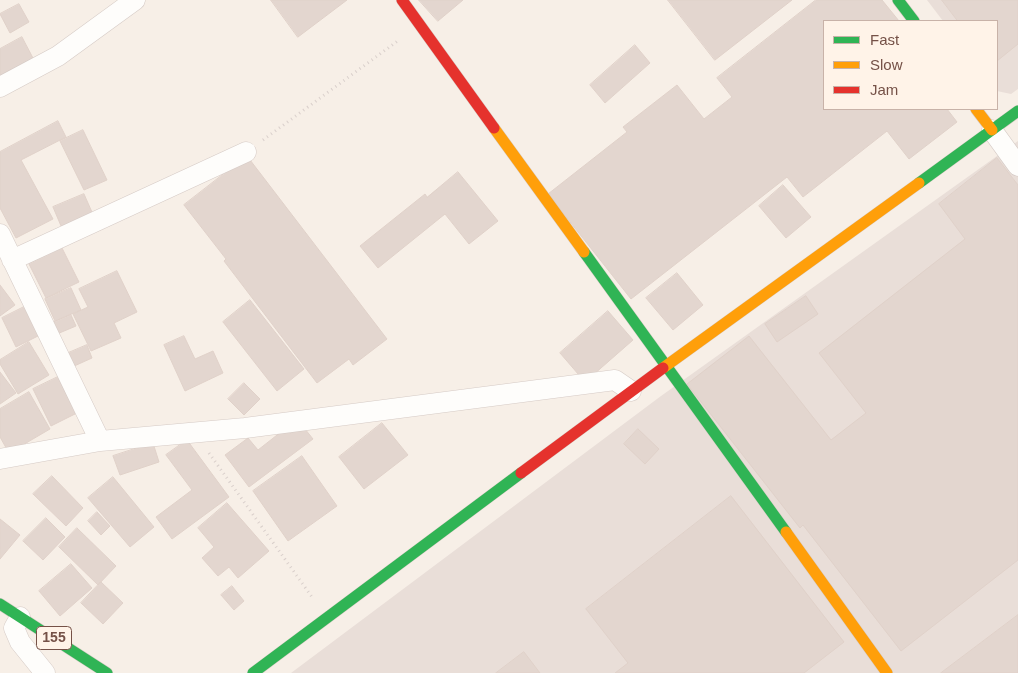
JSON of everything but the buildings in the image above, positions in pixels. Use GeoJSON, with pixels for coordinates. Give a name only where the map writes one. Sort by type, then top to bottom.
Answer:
{"type":"FeatureCollection","features":[{"type":"Feature","properties":{"kind":"main road"},"geometry":{"type":"LineString","coordinates":[[402,0],[887,673]]}},
{"type":"Feature","properties":{"kind":"main road"},"geometry":{"type":"LineString","coordinates":[[898,0],[913,20]]}},
{"type":"Feature","properties":{"kind":"main road"},"geometry":{"type":"LineString","coordinates":[[977,110],[992,130]]}},
{"type":"Feature","properties":{"kind":"main road"},"geometry":{"type":"LineString","coordinates":[[253,673],[631,391],[1018,112]]}},
{"type":"Feature","properties":{"kind":"main road","name":"155"},"geometry":{"type":"LineString","coordinates":[[0,604],[107,673]]}},
{"type":"Feature","properties":{"kind":"street"},"geometry":{"type":"LineString","coordinates":[[0,87],[58,56],[135,0]]}},
{"type":"Feature","properties":{"kind":"street"},"geometry":{"type":"LineString","coordinates":[[992,130],[1018,166]]}},
{"type":"Feature","properties":{"kind":"street"},"geometry":{"type":"LineString","coordinates":[[12,260],[246,152]]}},
{"type":"Feature","properties":{"kind":"street"},"geometry":{"type":"LineString","coordinates":[[0,234],[100,441]]}},
{"type":"Feature","properties":{"kind":"street"},"geometry":{"type":"LineString","coordinates":[[0,459],[100,441],[195,433],[615,380],[631,391]]}},
{"type":"Feature","properties":{"kind":"street"},"geometry":{"type":"LineString","coordinates":[[20,617],[14,628],[20,642],[45,673]]}},
{"type":"Feature","properties":{"kind":"path"},"geometry":{"type":"LineString","coordinates":[[246,152],[420,25]]}},
{"type":"Feature","properties":{"kind":"path"},"geometry":{"type":"LineString","coordinates":[[195,433],[326,618]]}},
{"type":"Feature","properties":{"kind":"shaded area"},"geometry":{"type":"Polygon","coordinates":[[[927,0],[1018,0],[1018,89],[1011,94],[998,91],[998,20],[942,20],[927,0]]]}},
{"type":"Feature","properties":{"kind":"shaded area"},"geometry":{"type":"Polygon","coordinates":[[[1018,141],[1018,673],[291,673],[661,396],[1018,141]]]}},
{"type":"Feature","properties":{"kind":"traffic: fast"},"geometry":{"type":"LineString","coordinates":[[898,0],[913,20]]}},
{"type":"Feature","properties":{"kind":"traffic: fast"},"geometry":{"type":"LineString","coordinates":[[919,183],[1018,111]]}},
{"type":"Feature","properties":{"kind":"traffic: fast"},"geometry":{"type":"LineString","coordinates":[[584,252],[786,532]]}},
{"type":"Feature","properties":{"kind":"traffic: fast"},"geometry":{"type":"LineString","coordinates":[[253,673],[521,473]]}},
{"type":"Feature","properties":{"kind":"traffic: fast"},"geometry":{"type":"LineString","coordinates":[[0,604],[107,673]]}},
{"type":"Feature","properties":{"kind":"traffic: slow"},"geometry":{"type":"LineString","coordinates":[[977,110],[992,130]]}},
{"type":"Feature","properties":{"kind":"traffic: slow"},"geometry":{"type":"LineString","coordinates":[[494,128],[584,252]]}},
{"type":"Feature","properties":{"kind":"traffic: slow"},"geometry":{"type":"LineString","coordinates":[[663,368],[919,183]]}},
{"type":"Feature","properties":{"kind":"traffic: slow"},"geometry":{"type":"LineString","coordinates":[[786,532],[887,673]]}},
{"type":"Feature","properties":{"kind":"traffic: jam"},"geometry":{"type":"LineString","coordinates":[[402,0],[494,128]]}},
{"type":"Feature","properties":{"kind":"traffic: jam"},"geometry":{"type":"LineString","coordinates":[[521,473],[663,368]]}}]}
